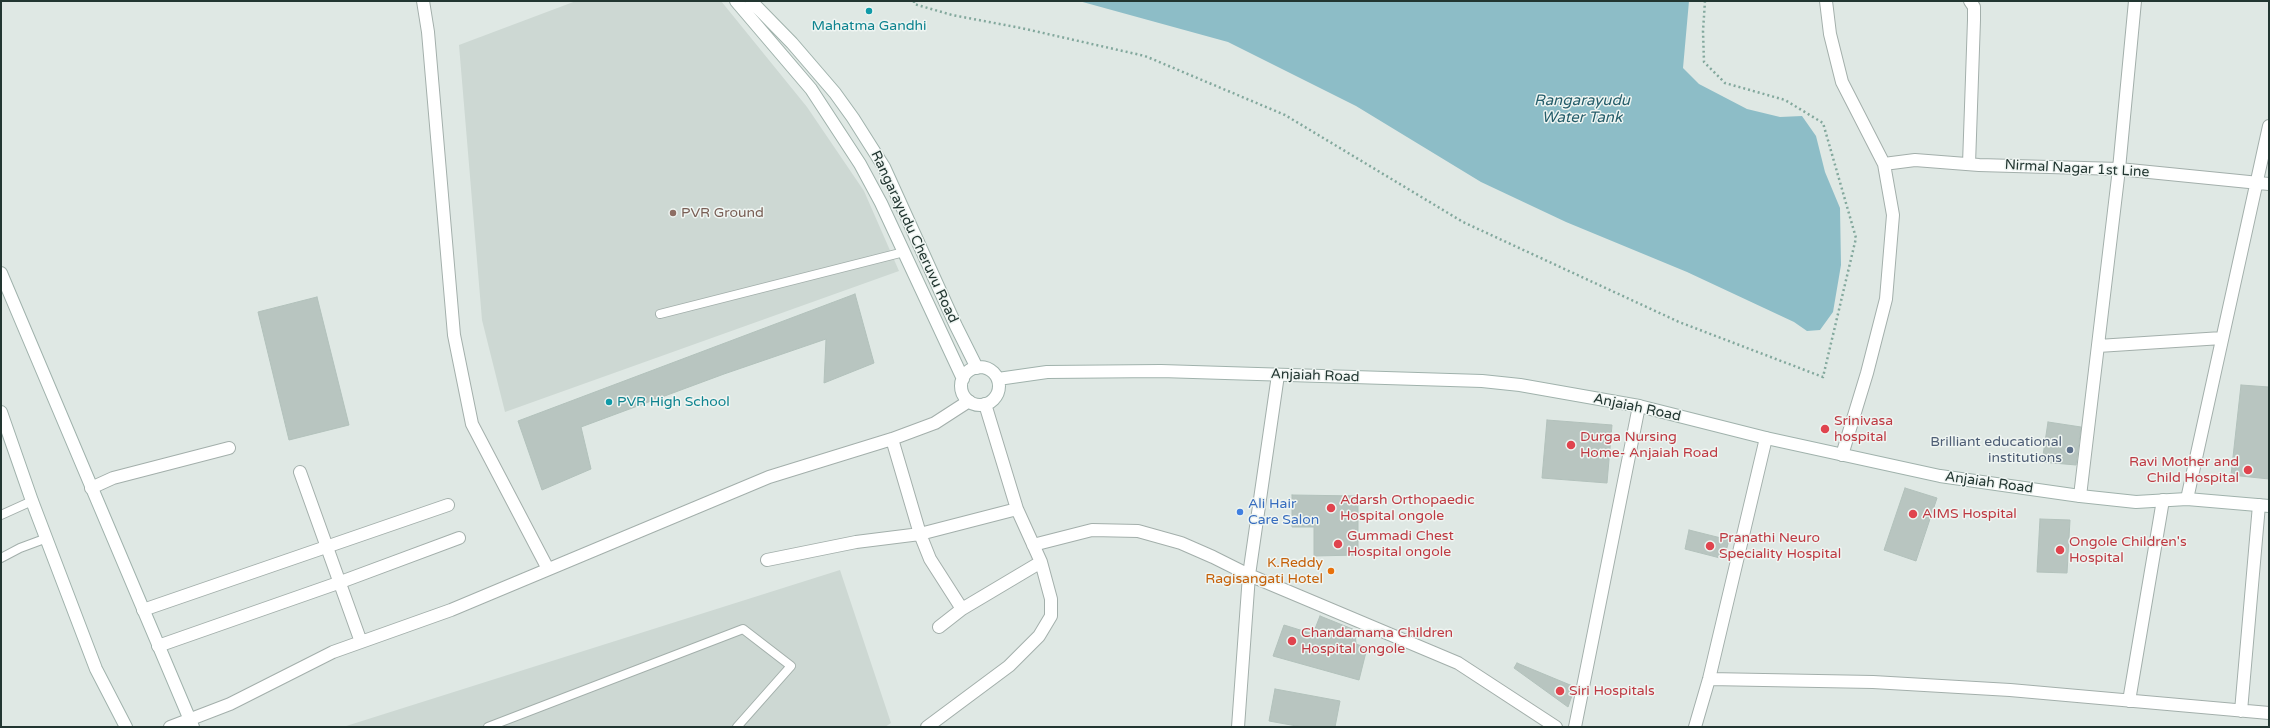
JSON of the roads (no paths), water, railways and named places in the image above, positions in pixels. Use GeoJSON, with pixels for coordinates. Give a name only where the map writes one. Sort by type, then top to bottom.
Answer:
{"type":"FeatureCollection","features":[{"type":"Feature","properties":{"kind":"street"},"geometry":{"type":"LineString","coordinates":[[423,1],[428,32],[454,335],[472,424],[548,569]]}},
{"type":"Feature","properties":{"kind":"street"},"geometry":{"type":"LineString","coordinates":[[736,1],[811,89],[860,164],[904,252],[963,379]]}},
{"type":"Feature","properties":{"kind":"street","name":"Rangarayudu Cheruvu Road"},"geometry":{"type":"LineString","coordinates":[[751,1],[792,43],[835,93],[853,118],[884,167],[956,326],[977,368]]}},
{"type":"Feature","properties":{"kind":"street"},"geometry":{"type":"LineString","coordinates":[[1826,1],[1830,34],[1842,82],[1884,164],[1893,215],[1886,299],[1867,373],[1842,455]]}},
{"type":"Feature","properties":{"kind":"street"},"geometry":{"type":"LineString","coordinates":[[1969,164],[1974,20],[1974,7],[1970,1]]}},
{"type":"Feature","properties":{"kind":"street"},"geometry":{"type":"LineString","coordinates":[[2080,496],[2119,169],[2135,1]]}},
{"type":"Feature","properties":{"kind":"street"},"geometry":{"type":"LineString","coordinates":[[2187,499],[2222,338],[2264,184],[2269,126]]}},
{"type":"Feature","properties":{"kind":"street","name":"Nirmal Nagar 1st Line"},"geometry":{"type":"LineString","coordinates":[[1884,164],[1915,160],[1969,164],[2119,169],[2264,184]]}},
{"type":"Feature","properties":{"kind":"street"},"geometry":{"type":"LineString","coordinates":[[1,273],[191,723]]}},
{"type":"Feature","properties":{"kind":"street"},"geometry":{"type":"LineString","coordinates":[[2098,346],[2222,338]]}},
{"type":"Feature","properties":{"kind":"street"},"geometry":{"type":"LineString","coordinates":[[977,368],[989,370],[998,379],[999,387],[997,395],[993,401],[985,404],[979,405],[969,401],[962,391],[963,379],[966,374],[977,368]]}},
{"type":"Feature","properties":{"kind":"street","name":"Anjaiah Road"},"geometry":{"type":"LineString","coordinates":[[998,379],[1055,372],[1161,371],[1482,382],[1520,385],[1639,406],[1766,438],[1940,476],[2080,496],[2136,502],[2187,499],[2264,505]]}},
{"type":"Feature","properties":{"kind":"street"},"geometry":{"type":"LineString","coordinates":[[1238,727],[1249,575],[1278,375]]}},
{"type":"Feature","properties":{"kind":"street"},"geometry":{"type":"LineString","coordinates":[[170,727],[191,723],[332,652],[451,610],[769,477],[892,439],[934,423],[969,401]]}},
{"type":"Feature","properties":{"kind":"street"},"geometry":{"type":"LineString","coordinates":[[927,727],[1009,666],[1039,636],[1051,616],[1051,605],[1041,562],[1017,509],[985,404]]}},
{"type":"Feature","properties":{"kind":"street"},"geometry":{"type":"LineString","coordinates":[[1575,727],[1639,406]]}},
{"type":"Feature","properties":{"kind":"street"},"geometry":{"type":"LineString","coordinates":[[1,412],[32,501],[48,538],[96,669],[126,727]]}},
{"type":"Feature","properties":{"kind":"street"},"geometry":{"type":"LineString","coordinates":[[1695,727],[1709,679],[1766,438]]}},
{"type":"Feature","properties":{"kind":"street"},"geometry":{"type":"LineString","coordinates":[[892,439],[920,534],[930,559],[962,609]]}},
{"type":"Feature","properties":{"kind":"street"},"geometry":{"type":"LineString","coordinates":[[92,488],[113,478],[229,448]]}},
{"type":"Feature","properties":{"kind":"street"},"geometry":{"type":"LineString","coordinates":[[300,472],[338,583],[361,642]]}},
{"type":"Feature","properties":{"kind":"street"},"geometry":{"type":"LineString","coordinates":[[2129,701],[2163,500]]}},
{"type":"Feature","properties":{"kind":"street"},"geometry":{"type":"LineString","coordinates":[[143,610],[448,505]]}},
{"type":"Feature","properties":{"kind":"street"},"geometry":{"type":"LineString","coordinates":[[2240,711],[2264,505]]}},
{"type":"Feature","properties":{"kind":"street"},"geometry":{"type":"LineString","coordinates":[[766,560],[856,542],[920,534],[1017,509]]}},
{"type":"Feature","properties":{"kind":"street"},"geometry":{"type":"LineString","coordinates":[[1033,545],[1092,530],[1138,531],[1181,543],[1249,575],[1458,663],[1556,727]]}},
{"type":"Feature","properties":{"kind":"street"},"geometry":{"type":"LineString","coordinates":[[158,646],[338,583],[459,538]]}},
{"type":"Feature","properties":{"kind":"street"},"geometry":{"type":"LineString","coordinates":[[939,627],[962,609],[1041,562]]}},
{"type":"Feature","properties":{"kind":"street"},"geometry":{"type":"LineString","coordinates":[[1709,679],[1872,682],[2010,690],[2269,713]]}},
{"type":"Feature","properties":{"kind":"lane"},"geometry":{"type":"LineString","coordinates":[[660,314],[904,252]]}},
{"type":"Feature","properties":{"kind":"lane"},"geometry":{"type":"LineString","coordinates":[[1,515],[32,501]]}},
{"type":"Feature","properties":{"kind":"lane"},"geometry":{"type":"LineString","coordinates":[[1,558],[20,548],[48,538]]}},
{"type":"Feature","properties":{"kind":"lane"},"geometry":{"type":"LineString","coordinates":[[488,727],[743,628],[791,666],[737,727]]}},
{"type":"Feature","properties":{"kind":"water","name":"Rangarayudu Water Tank"},"geometry":{"type":"Polygon","coordinates":[[[1079,1],[1689,1],[1683,68],[1699,84],[1747,109],[1780,117],[1802,116],[1816,136],[1825,172],[1840,208],[1841,265],[1833,312],[1820,330],[1807,331],[1794,322],[1687,272],[1566,222],[1481,182],[1356,106],[1228,42],[1079,1]]]}},
{"type":"Feature","properties":{"kind":"place","name":"Mahatma Gandhi"},"geometry":{"type":"Point","coordinates":[869,11]}},
{"type":"Feature","properties":{"kind":"place","name":"PVR Ground"},"geometry":{"type":"Point","coordinates":[673,213]}},
{"type":"Feature","properties":{"kind":"place","name":"PVR High School"},"geometry":{"type":"Point","coordinates":[609,402]}},
{"type":"Feature","properties":{"kind":"place","name":"Srinivasa hospital"},"geometry":{"type":"Point","coordinates":[1825,429]}},
{"type":"Feature","properties":{"kind":"place","name":"Durga Nursing Home- Anjaiah Road"},"geometry":{"type":"Point","coordinates":[1571,445]}},
{"type":"Feature","properties":{"kind":"place","name":"Brilliant educational institutions"},"geometry":{"type":"Point","coordinates":[2070,450]}},
{"type":"Feature","properties":{"kind":"place","name":"Ravi Mother and Child Hospital"},"geometry":{"type":"Point","coordinates":[2248,470]}},
{"type":"Feature","properties":{"kind":"place","name":"Adarsh Orthopaedic Hospital ongole"},"geometry":{"type":"Point","coordinates":[1331,508]}},
{"type":"Feature","properties":{"kind":"place","name":"Ali Hair Care Salon"},"geometry":{"type":"Point","coordinates":[1240,512]}},
{"type":"Feature","properties":{"kind":"place","name":"AIMS Hospital"},"geometry":{"type":"Point","coordinates":[1913,514]}},
{"type":"Feature","properties":{"kind":"place","name":"Gummadi Chest Hospital ongole"},"geometry":{"type":"Point","coordinates":[1338,544]}},
{"type":"Feature","properties":{"kind":"place","name":"Pranathi Neuro Speciality Hospital"},"geometry":{"type":"Point","coordinates":[1710,546]}},
{"type":"Feature","properties":{"kind":"place","name":"Ongole Children's Hospital"},"geometry":{"type":"Point","coordinates":[2060,550]}},
{"type":"Feature","properties":{"kind":"place","name":"K.Reddy Ragisangati Hotel"},"geometry":{"type":"Point","coordinates":[1331,571]}},
{"type":"Feature","properties":{"kind":"place","name":"Chandamama Children Hospital ongole"},"geometry":{"type":"Point","coordinates":[1292,641]}},
{"type":"Feature","properties":{"kind":"place","name":"Siri Hospitals"},"geometry":{"type":"Point","coordinates":[1560,691]}}]}
